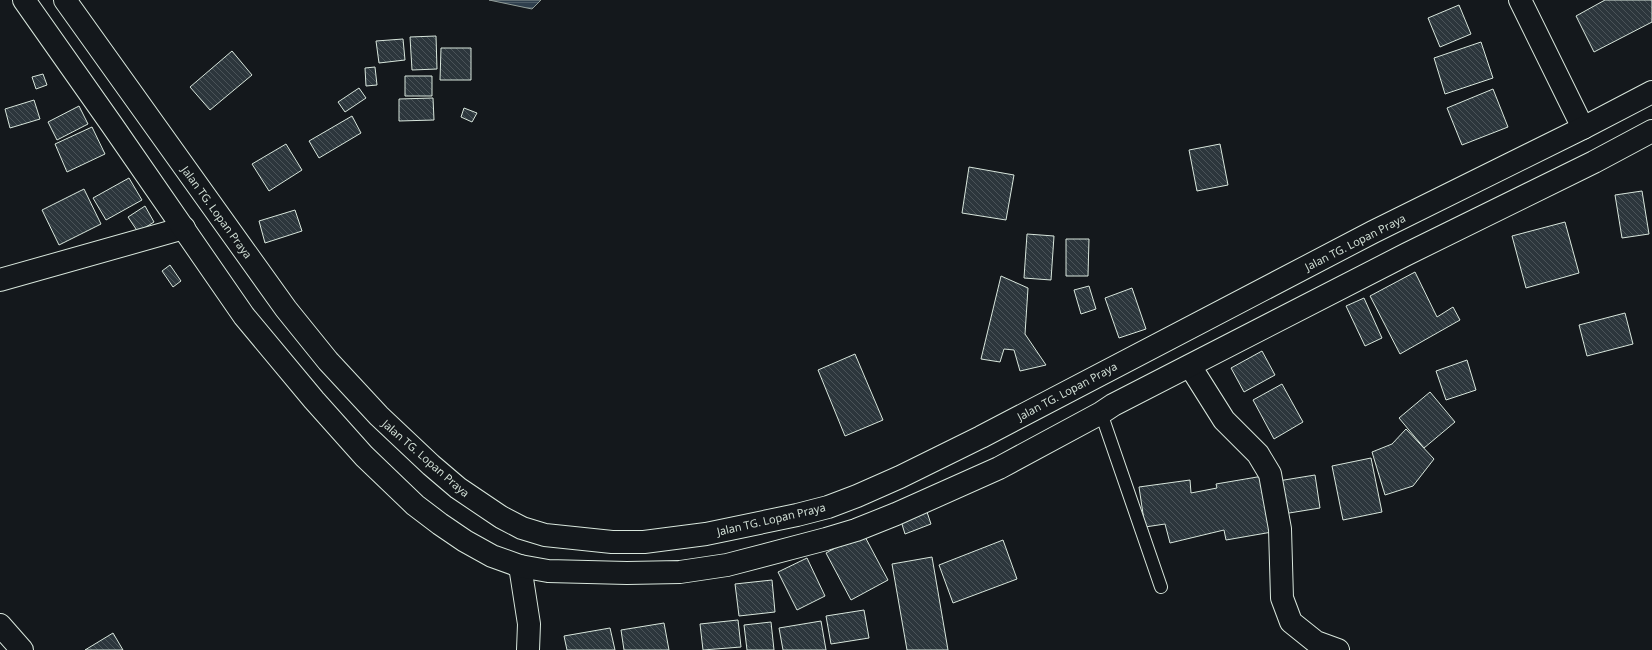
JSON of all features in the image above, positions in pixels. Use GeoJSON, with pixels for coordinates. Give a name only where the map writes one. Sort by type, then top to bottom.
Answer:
{"type":"FeatureCollection","features":[{"type":"Feature","properties":{"kind":"main road"},"geometry":{"type":"LineString","coordinates":[[24,0],[244,316],[314,400],[364,456],[415,504],[440,524],[465,541],[492,556],[520,566],[548,571],[627,573],[680,572],[727,565],[780,552],[856,530],[932,499],[999,468],[1190,366],[1429,243],[1594,162],[1652,131]]}},
{"type":"Feature","properties":{"kind":"main road","name":"Jalan TG. Lopan Praya"},"geometry":{"type":"LineString","coordinates":[[65,0],[286,308],[328,361],[379,416],[458,488],[501,517],[522,528],[545,535],[612,542],[644,542],[706,534],[797,516],[828,507],[900,477],[1416,211],[1652,92]]}},
{"type":"Feature","properties":{"kind":"main road"},"geometry":{"type":"LineString","coordinates":[[1520,0],[1583,128]]}},
{"type":"Feature","properties":{"kind":"main road"},"geometry":{"type":"LineString","coordinates":[[1416,211],[1429,243]]}},
{"type":"Feature","properties":{"kind":"main road"},"geometry":{"type":"LineString","coordinates":[[0,280],[184,228]]}},
{"type":"Feature","properties":{"kind":"main road"},"geometry":{"type":"LineString","coordinates":[[1190,366],[1224,420],[1258,454],[1270,474],[1280,529],[1282,598],[1291,622],[1316,642],[1338,650]]}},
{"type":"Feature","properties":{"kind":"main road"},"geometry":{"type":"LineString","coordinates":[[520,566],[529,624],[528,650]]}},
{"type":"Feature","properties":{"kind":"main road"},"geometry":{"type":"LineString","coordinates":[[0,625],[22,650]]}},
{"type":"Feature","properties":{"kind":"lane"},"geometry":{"type":"LineString","coordinates":[[1101,414],[1161,587]]}},
{"type":"Feature","properties":{"kind":"water"},"geometry":{"type":"Polygon","coordinates":[[[489,0],[541,0],[532,9],[489,0]]]}},
{"type":"Feature","properties":{"kind":"building"},"geometry":{"type":"Polygon","coordinates":[[[1605,0],[1652,0],[1652,22],[1594,52],[1576,16],[1605,0]]]}},
{"type":"Feature","properties":{"kind":"building"},"geometry":{"type":"Polygon","coordinates":[[[1459,5],[1471,34],[1440,47],[1428,18],[1459,5]]]}},
{"type":"Feature","properties":{"kind":"building"},"geometry":{"type":"Polygon","coordinates":[[[436,36],[437,69],[412,70],[410,37],[436,36]]]}},
{"type":"Feature","properties":{"kind":"building"},"geometry":{"type":"Polygon","coordinates":[[[403,39],[405,60],[379,63],[376,41],[403,39]]]}},
{"type":"Feature","properties":{"kind":"building"},"geometry":{"type":"Polygon","coordinates":[[[1481,42],[1493,78],[1445,94],[1434,58],[1481,42]]]}},
{"type":"Feature","properties":{"kind":"building"},"geometry":{"type":"Polygon","coordinates":[[[441,48],[471,48],[471,80],[440,80],[441,48]]]}},
{"type":"Feature","properties":{"kind":"building"},"geometry":{"type":"Polygon","coordinates":[[[232,51],[252,75],[210,110],[190,87],[232,51]]]}},
{"type":"Feature","properties":{"kind":"building"},"geometry":{"type":"Polygon","coordinates":[[[375,67],[377,85],[366,86],[365,68],[375,67]]]}},
{"type":"Feature","properties":{"kind":"building"},"geometry":{"type":"Polygon","coordinates":[[[43,74],[47,85],[36,89],[32,77],[43,74]]]}},
{"type":"Feature","properties":{"kind":"building"},"geometry":{"type":"Polygon","coordinates":[[[405,76],[432,76],[432,96],[405,96],[405,76]]]}},
{"type":"Feature","properties":{"kind":"building"},"geometry":{"type":"Polygon","coordinates":[[[359,88],[366,98],[345,112],[338,102],[359,88]]]}},
{"type":"Feature","properties":{"kind":"building"},"geometry":{"type":"Polygon","coordinates":[[[1493,89],[1508,127],[1462,145],[1447,108],[1493,89]]]}},
{"type":"Feature","properties":{"kind":"building"},"geometry":{"type":"Polygon","coordinates":[[[433,98],[434,120],[399,121],[399,99],[433,98]]]}},
{"type":"Feature","properties":{"kind":"building"},"geometry":{"type":"Polygon","coordinates":[[[34,100],[40,119],[10,128],[5,109],[34,100]]]}},
{"type":"Feature","properties":{"kind":"building"},"geometry":{"type":"Polygon","coordinates":[[[79,106],[88,124],[57,140],[48,122],[79,106]]]}},
{"type":"Feature","properties":{"kind":"building"},"geometry":{"type":"Polygon","coordinates":[[[464,108],[477,113],[472,122],[461,117],[464,108]]]}},
{"type":"Feature","properties":{"kind":"building"},"geometry":{"type":"Polygon","coordinates":[[[352,116],[361,133],[319,158],[309,141],[352,116]]]}},
{"type":"Feature","properties":{"kind":"building"},"geometry":{"type":"Polygon","coordinates":[[[92,127],[105,154],[67,172],[55,144],[92,127]]]}},
{"type":"Feature","properties":{"kind":"building"},"geometry":{"type":"Polygon","coordinates":[[[286,144],[302,170],[269,191],[252,164],[286,144]]]}},
{"type":"Feature","properties":{"kind":"building"},"geometry":{"type":"Polygon","coordinates":[[[1220,144],[1228,185],[1197,191],[1189,150],[1220,144]]]}},
{"type":"Feature","properties":{"kind":"building"},"geometry":{"type":"Polygon","coordinates":[[[969,167],[1014,175],[1006,220],[962,213],[969,167]]]}},
{"type":"Feature","properties":{"kind":"building"},"geometry":{"type":"Polygon","coordinates":[[[129,178],[142,200],[106,220],[93,198],[129,178]]]}},
{"type":"Feature","properties":{"kind":"building"},"geometry":{"type":"Polygon","coordinates":[[[84,189],[101,224],[59,245],[42,210],[84,189]]]}},
{"type":"Feature","properties":{"kind":"building"},"geometry":{"type":"Polygon","coordinates":[[[1642,191],[1649,234],[1622,238],[1615,195],[1642,191]]]}},
{"type":"Feature","properties":{"kind":"building"},"geometry":{"type":"Polygon","coordinates":[[[145,206],[154,222],[138,232],[128,217],[145,206]]]}},
{"type":"Feature","properties":{"kind":"building"},"geometry":{"type":"Polygon","coordinates":[[[295,210],[302,231],[265,243],[259,221],[295,210]]]}},
{"type":"Feature","properties":{"kind":"building"},"geometry":{"type":"Polygon","coordinates":[[[1565,222],[1579,273],[1526,288],[1512,236],[1565,222]]]}},
{"type":"Feature","properties":{"kind":"building"},"geometry":{"type":"Polygon","coordinates":[[[1027,234],[1054,236],[1051,280],[1024,278],[1027,234]]]}},
{"type":"Feature","properties":{"kind":"building"},"geometry":{"type":"Polygon","coordinates":[[[1066,239],[1089,239],[1088,276],[1066,276],[1066,239]]]}},
{"type":"Feature","properties":{"kind":"building"},"geometry":{"type":"Polygon","coordinates":[[[170,265],[181,281],[173,287],[162,271],[170,265]]]}},
{"type":"Feature","properties":{"kind":"building"},"geometry":{"type":"Polygon","coordinates":[[[1415,272],[1437,317],[1453,307],[1460,320],[1400,354],[1370,296],[1415,272]]]}},
{"type":"Feature","properties":{"kind":"building"},"geometry":{"type":"Polygon","coordinates":[[[1001,276],[1028,288],[1025,334],[1046,365],[1020,371],[1014,350],[1004,349],[1000,362],[981,359],[1001,276]]]}},
{"type":"Feature","properties":{"kind":"building"},"geometry":{"type":"Polygon","coordinates":[[[1089,286],[1096,309],[1081,314],[1074,290],[1089,286]]]}},
{"type":"Feature","properties":{"kind":"building"},"geometry":{"type":"Polygon","coordinates":[[[1132,288],[1146,329],[1119,338],[1105,298],[1132,288]]]}},
{"type":"Feature","properties":{"kind":"building"},"geometry":{"type":"Polygon","coordinates":[[[1364,298],[1382,338],[1365,346],[1346,306],[1364,298]]]}},
{"type":"Feature","properties":{"kind":"building"},"geometry":{"type":"Polygon","coordinates":[[[1625,313],[1633,344],[1587,356],[1579,325],[1625,313]]]}},
{"type":"Feature","properties":{"kind":"building"},"geometry":{"type":"Polygon","coordinates":[[[1262,351],[1275,375],[1244,392],[1231,368],[1262,351]]]}},
{"type":"Feature","properties":{"kind":"building"},"geometry":{"type":"Polygon","coordinates":[[[855,354],[883,420],[845,436],[818,370],[855,354]]]}},
{"type":"Feature","properties":{"kind":"building"},"geometry":{"type":"Polygon","coordinates":[[[1467,360],[1476,390],[1446,400],[1436,371],[1467,360]]]}},
{"type":"Feature","properties":{"kind":"building"},"geometry":{"type":"Polygon","coordinates":[[[1282,384],[1303,422],[1274,439],[1253,400],[1282,384]]]}},
{"type":"Feature","properties":{"kind":"building"},"geometry":{"type":"Polygon","coordinates":[[[1430,392],[1455,422],[1424,448],[1399,418],[1430,392]]]}},
{"type":"Feature","properties":{"kind":"building"},"geometry":{"type":"Polygon","coordinates":[[[1406,429],[1434,459],[1413,486],[1385,495],[1372,452],[1392,444],[1406,429]]]}},
{"type":"Feature","properties":{"kind":"building"},"geometry":{"type":"Polygon","coordinates":[[[1371,458],[1382,512],[1343,520],[1332,466],[1371,458]]]}},
{"type":"Feature","properties":{"kind":"building"},"geometry":{"type":"Polygon","coordinates":[[[1315,475],[1320,508],[1283,514],[1278,481],[1315,475]]]}},
{"type":"Feature","properties":{"kind":"building"},"geometry":{"type":"Polygon","coordinates":[[[1263,476],[1272,532],[1226,540],[1224,530],[1170,543],[1165,524],[1145,527],[1139,487],[1190,480],[1191,493],[1217,488],[1216,484],[1263,476]]]}},
{"type":"Feature","properties":{"kind":"building"},"geometry":{"type":"Polygon","coordinates":[[[927,512],[931,524],[905,534],[901,521],[927,512]]]}},
{"type":"Feature","properties":{"kind":"building"},"geometry":{"type":"Polygon","coordinates":[[[863,533],[888,580],[851,600],[826,553],[863,533]]]}},
{"type":"Feature","properties":{"kind":"building"},"geometry":{"type":"Polygon","coordinates":[[[1003,540],[1017,579],[953,603],[939,565],[1003,540]]]}},
{"type":"Feature","properties":{"kind":"building"},"geometry":{"type":"Polygon","coordinates":[[[932,557],[948,650],[907,650],[892,564],[932,557]]]}},
{"type":"Feature","properties":{"kind":"building"},"geometry":{"type":"Polygon","coordinates":[[[807,558],[825,596],[797,610],[778,572],[807,558]]]}},
{"type":"Feature","properties":{"kind":"building"},"geometry":{"type":"Polygon","coordinates":[[[772,580],[775,612],[739,616],[735,584],[772,580]]]}},
{"type":"Feature","properties":{"kind":"building"},"geometry":{"type":"Polygon","coordinates":[[[864,610],[869,638],[831,644],[826,616],[864,610]]]}},
{"type":"Feature","properties":{"kind":"building"},"geometry":{"type":"Polygon","coordinates":[[[738,620],[741,647],[703,650],[700,624],[738,620]]]}},
{"type":"Feature","properties":{"kind":"building"},"geometry":{"type":"Polygon","coordinates":[[[821,621],[826,650],[783,650],[779,628],[821,621]]]}},
{"type":"Feature","properties":{"kind":"building"},"geometry":{"type":"Polygon","coordinates":[[[771,622],[774,650],[747,650],[744,625],[771,622]]]}},
{"type":"Feature","properties":{"kind":"building"},"geometry":{"type":"Polygon","coordinates":[[[664,623],[669,650],[624,650],[621,630],[664,623]]]}},
{"type":"Feature","properties":{"kind":"building"},"geometry":{"type":"Polygon","coordinates":[[[610,628],[615,650],[567,650],[564,636],[610,628]]]}},
{"type":"Feature","properties":{"kind":"building"},"geometry":{"type":"Polygon","coordinates":[[[113,633],[123,650],[85,650],[113,633]]]}}]}
